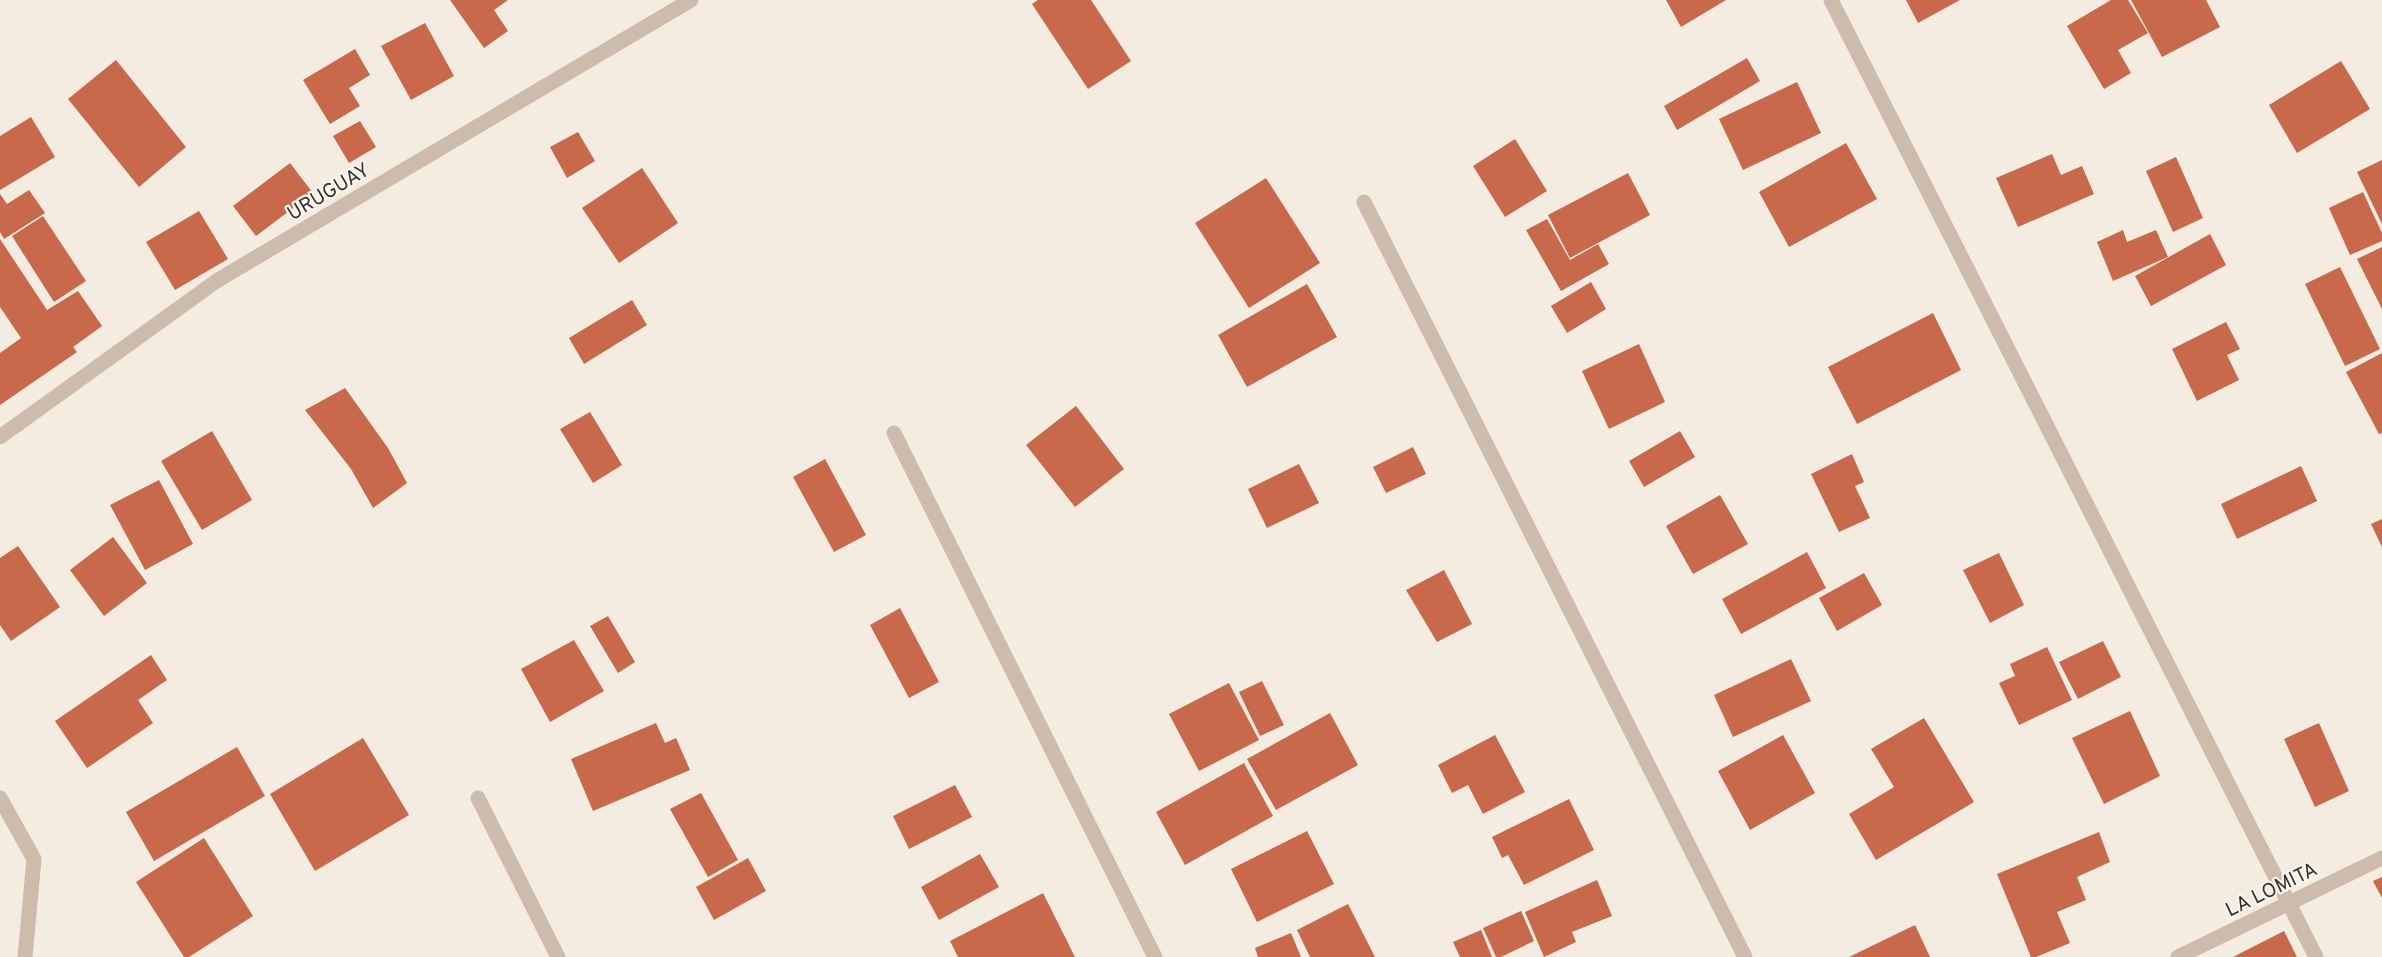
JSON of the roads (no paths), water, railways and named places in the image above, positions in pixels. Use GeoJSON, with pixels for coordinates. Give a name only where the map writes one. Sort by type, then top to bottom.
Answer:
{"type":"FeatureCollection","features":[{"type":"Feature","properties":{"kind":"street","name":"URUGUAY"},"geometry":{"type":"LineString","coordinates":[[0,437],[218,280],[690,0]]}},
{"type":"Feature","properties":{"kind":"street"},"geometry":{"type":"LineString","coordinates":[[1831,0],[2287,904],[2316,957]]}},
{"type":"Feature","properties":{"kind":"street"},"geometry":{"type":"LineString","coordinates":[[1364,202],[1746,957]]}},
{"type":"Feature","properties":{"kind":"street"},"geometry":{"type":"LineString","coordinates":[[894,433],[1155,957]]}},
{"type":"Feature","properties":{"kind":"street"},"geometry":{"type":"LineString","coordinates":[[0,798],[34,859],[25,957]]}},
{"type":"Feature","properties":{"kind":"street"},"geometry":{"type":"LineString","coordinates":[[478,798],[558,957]]}},
{"type":"Feature","properties":{"kind":"street","name":"LA LOMITA"},"geometry":{"type":"LineString","coordinates":[[2178,957],[2382,858]]}}]}
